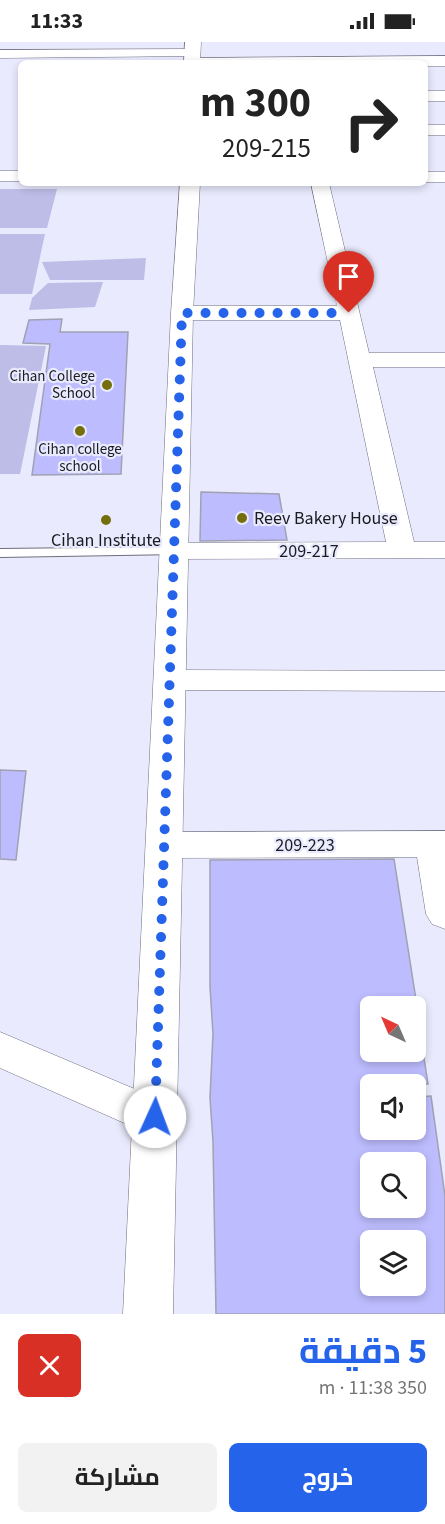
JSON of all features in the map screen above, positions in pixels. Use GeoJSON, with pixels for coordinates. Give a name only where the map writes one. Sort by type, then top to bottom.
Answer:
{"type":"FeatureCollection","features":[{"type":"Feature","properties":{"kind":"street"},"geometry":{"type":"LineString","coordinates":[[0,54],[74,58],[192,55],[403,60]]}},
{"type":"Feature","properties":{"kind":"street"},"geometry":{"type":"LineString","coordinates":[[428,61],[445,61]]}},
{"type":"Feature","properties":{"kind":"street"},"geometry":{"type":"LineString","coordinates":[[428,96],[445,96]]}},
{"type":"Feature","properties":{"kind":"street"},"geometry":{"type":"LineString","coordinates":[[428,130],[445,130]]}},
{"type":"Feature","properties":{"kind":"street"},"geometry":{"type":"LineString","coordinates":[[0,176],[18,176]]}},
{"type":"Feature","properties":{"kind":"street"},"geometry":{"type":"LineString","coordinates":[[428,177],[445,177]]}},
{"type":"Feature","properties":{"kind":"street"},"geometry":{"type":"LineString","coordinates":[[148,1314],[182,313],[190,186]]}},
{"type":"Feature","properties":{"kind":"street"},"geometry":{"type":"LineString","coordinates":[[321,186],[402,550]]}},
{"type":"Feature","properties":{"kind":"street"},"geometry":{"type":"LineString","coordinates":[[182,313],[349,313]]}},
{"type":"Feature","properties":{"kind":"street"},"geometry":{"type":"LineString","coordinates":[[359,360],[445,360]]}},
{"type":"Feature","properties":{"kind":"street","name":"209-217"},"geometry":{"type":"LineString","coordinates":[[174,551],[445,550]]}},
{"type":"Feature","properties":{"kind":"street"},"geometry":{"type":"LineString","coordinates":[[170,680],[445,681]]}},
{"type":"Feature","properties":{"kind":"street"},"geometry":{"type":"LineString","coordinates":[[439,844],[445,914]]}},
{"type":"Feature","properties":{"kind":"street","name":"209-223"},"geometry":{"type":"LineString","coordinates":[[164,845],[439,844]]}},
{"type":"Feature","properties":{"kind":"street"},"geometry":{"type":"LineString","coordinates":[[0,1049],[155,1117]]}},
{"type":"Feature","properties":{"kind":"lane"},"geometry":{"type":"LineString","coordinates":[[0,553],[174,551]]}},
{"type":"Feature","properties":{"kind":"shaded area"},"geometry":{"type":"Polygon","coordinates":[[[0,189],[57,189],[47,228],[0,228],[0,189]]]}},
{"type":"Feature","properties":{"kind":"shaded area"},"geometry":{"type":"Polygon","coordinates":[[[0,234],[45,234],[32,294],[0,294],[0,234]]]}},
{"type":"Feature","properties":{"kind":"shaded area"},"geometry":{"type":"Polygon","coordinates":[[[146,258],[144,280],[50,280],[42,262],[146,258]]]}},
{"type":"Feature","properties":{"kind":"shaded area"},"geometry":{"type":"Polygon","coordinates":[[[103,282],[95,307],[29,310],[32,298],[48,283],[103,282]]]}},
{"type":"Feature","properties":{"kind":"shaded area"},"geometry":{"type":"Polygon","coordinates":[[[0,345],[46,346],[20,474],[0,474],[0,345]]]}},
{"type":"Feature","properties":{"kind":"building","name":"Cihan college school"},"geometry":{"type":"Polygon","coordinates":[[[62,319],[60,332],[128,332],[121,474],[32,475],[50,344],[23,343],[29,320],[62,319]]]}},
{"type":"Feature","properties":{"kind":"building","name":"Reev Bakery House"},"geometry":{"type":"Polygon","coordinates":[[[201,492],[279,494],[287,540],[200,541],[201,492]]]}},
{"type":"Feature","properties":{"kind":"building"},"geometry":{"type":"Polygon","coordinates":[[[0,770],[26,771],[16,860],[0,859],[0,770]]]}},
{"type":"Feature","properties":{"kind":"building"},"geometry":{"type":"Polygon","coordinates":[[[394,859],[415,996],[360,996],[360,1062],[425,1062],[428,1084],[426,1084],[426,1074],[360,1074],[360,1140],[426,1140],[426,1096],[431,1096],[445,1196],[445,1314],[216,1314],[210,1098],[213,1034],[210,987],[210,860],[394,859]]]}},
{"type":"Feature","properties":{"kind":"place","name":"Cihan College School"},"geometry":{"type":"Point","coordinates":[107,385]}},
{"type":"Feature","properties":{"kind":"place","name":"Cihan college school"},"geometry":{"type":"Point","coordinates":[80,431]}},
{"type":"Feature","properties":{"kind":"place","name":"Reev Bakery House"},"geometry":{"type":"Point","coordinates":[242,518]}},
{"type":"Feature","properties":{"kind":"place","name":"Cihan Institute"},"geometry":{"type":"Point","coordinates":[106,520]}},
{"type":"Feature","properties":{"kind":"route"},"geometry":{"type":"LineString","coordinates":[[155,1117],[182,313],[349,313]]}}]}
